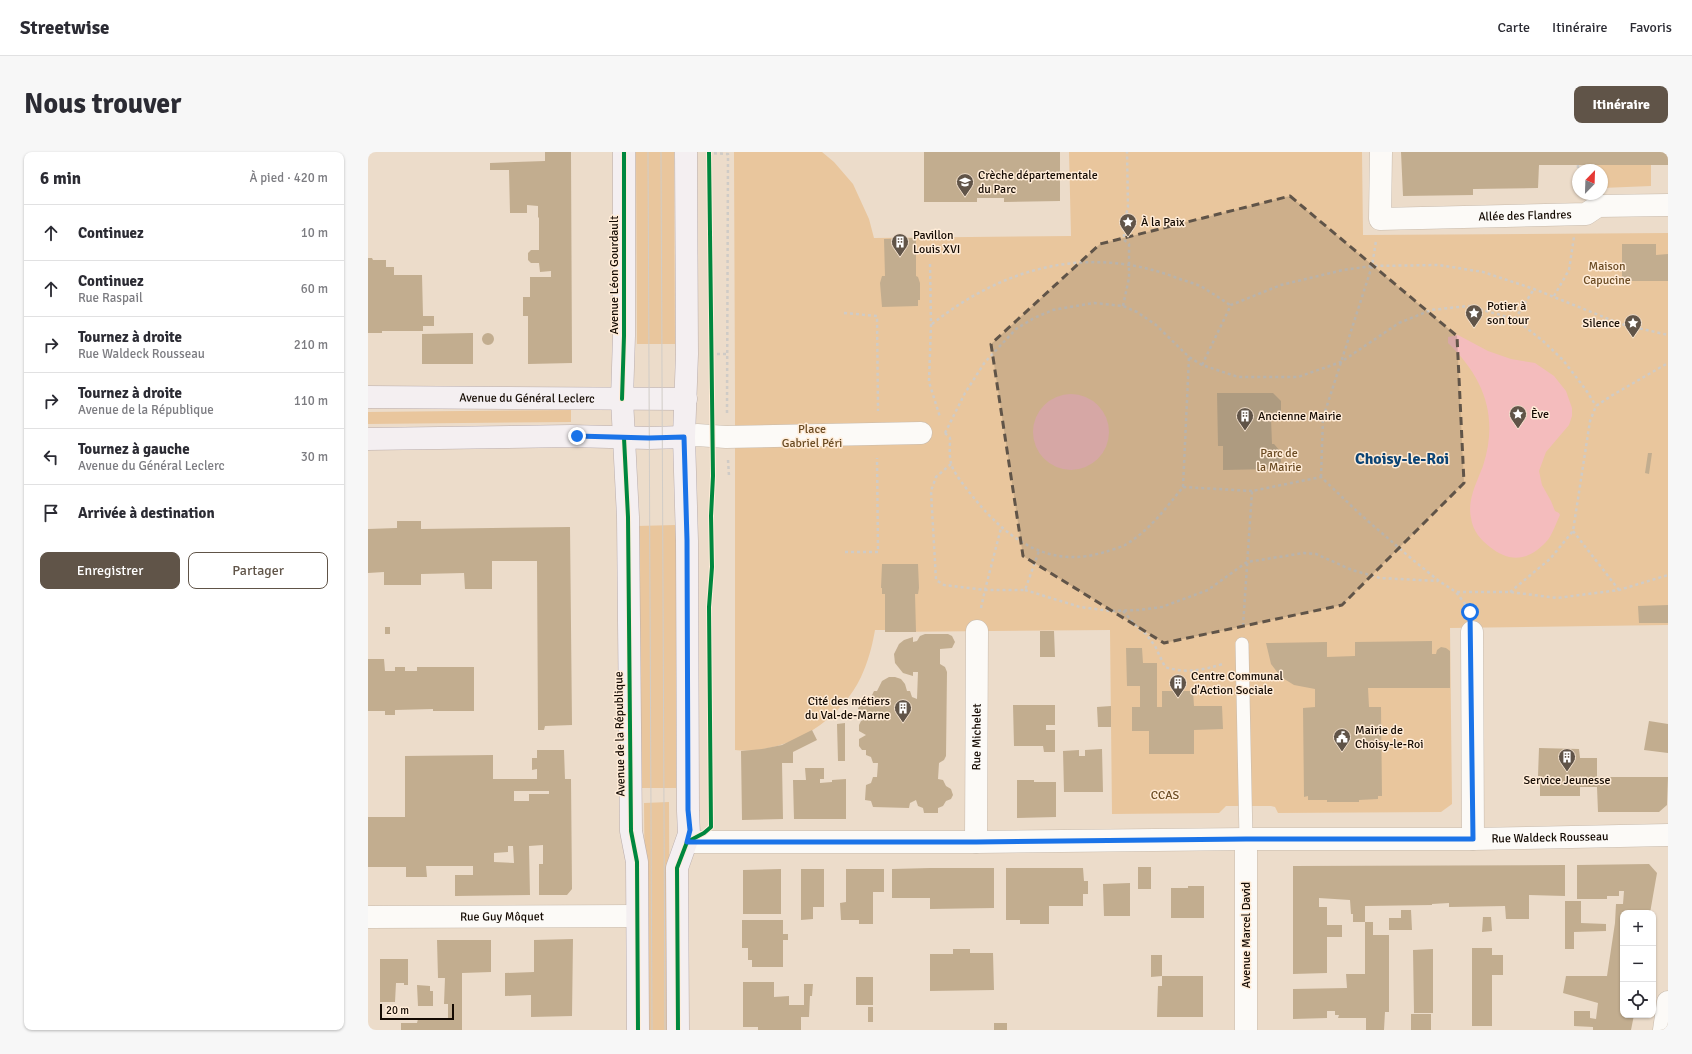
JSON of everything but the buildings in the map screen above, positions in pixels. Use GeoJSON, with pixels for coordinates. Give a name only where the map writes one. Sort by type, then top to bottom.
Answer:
{"type":"FeatureCollection","features":[{"type":"Feature","properties":{"kind":"main road","name":"Avenue Léon Gourdault"},"geometry":{"type":"LineString","coordinates":[[624,152],[624,336],[622,399],[624,438]]}},
{"type":"Feature","properties":{"kind":"main road"},"geometry":{"type":"LineString","coordinates":[[678,1030],[677,868],[690,830],[688,810],[687,548],[684,437],[686,399],[686,153]]}},
{"type":"Feature","properties":{"kind":"main road","name":"Avenue du Général Leclerc"},"geometry":{"type":"LineString","coordinates":[[368,397],[686,399]]}},
{"type":"Feature","properties":{"kind":"main road"},"geometry":{"type":"LineString","coordinates":[[368,439],[571,436],[624,438],[684,437]]}},
{"type":"Feature","properties":{"kind":"main road","name":"Avenue de la République"},"geometry":{"type":"LineString","coordinates":[[624,438],[628,517],[631,831],[637,862],[638,1030]]}},
{"type":"Feature","properties":{"kind":"street","name":"Allée des Flandres"},"geometry":{"type":"LineString","coordinates":[[1381,152],[1380,219],[1586,214],[1598,206],[1668,205]]}},
{"type":"Feature","properties":{"kind":"street"},"geometry":{"type":"LineString","coordinates":[[684,437],[697,435],[726,437],[921,433]]}},
{"type":"Feature","properties":{"kind":"street","name":"Rue Michelet"},"geometry":{"type":"LineString","coordinates":[[976,842],[977,631]]}},
{"type":"Feature","properties":{"kind":"street"},"geometry":{"type":"LineString","coordinates":[[1472,632],[1473,839]]}},
{"type":"Feature","properties":{"kind":"street","name":"Rue Waldeck Rousseau"},"geometry":{"type":"LineString","coordinates":[[687,842],[1473,839],[1668,836]]}},
{"type":"Feature","properties":{"kind":"street","name":"Avenue Marcel David"},"geometry":{"type":"LineString","coordinates":[[1246,839],[1246,1030]]}},
{"type":"Feature","properties":{"kind":"street","name":"Rue Guy Môquet"},"geometry":{"type":"LineString","coordinates":[[368,917],[637,916]]}},
{"type":"Feature","properties":{"kind":"street"},"geometry":{"type":"LineString","coordinates":[[1664,1030],[1668,1002]]}},
{"type":"Feature","properties":{"kind":"lane"},"geometry":{"type":"LineString","coordinates":[[1242,644],[1246,839]]}},
{"type":"Feature","properties":{"kind":"path"},"geometry":{"type":"LineString","coordinates":[[686,153],[708,152],[728,154],[728,354],[726,437]]}},
{"type":"Feature","properties":{"kind":"path"},"geometry":{"type":"LineString","coordinates":[[708,152],[709,160]]}},
{"type":"Feature","properties":{"kind":"path"},"geometry":{"type":"LineString","coordinates":[[1123,306],[1129,278],[1129,244],[1124,240],[1124,224],[1128,207],[1127,152]]}},
{"type":"Feature","properties":{"kind":"path"},"geometry":{"type":"LineString","coordinates":[[1554,296],[1569,270],[1574,233],[1574,214]]}},
{"type":"Feature","properties":{"kind":"path"},"geometry":{"type":"LineString","coordinates":[[931,324],[949,310],[986,288],[1013,276],[1042,268],[1077,262],[1105,261],[1158,270],[1202,287],[1230,305]]}},
{"type":"Feature","properties":{"kind":"path"},"geometry":{"type":"LineString","coordinates":[[930,264],[931,324],[929,382],[940,418]]}},
{"type":"Feature","properties":{"kind":"path"},"geometry":{"type":"LineString","coordinates":[[1202,365],[1230,305],[1281,285],[1343,270],[1372,266],[1439,265],[1483,272],[1554,296],[1621,324],[1668,335]]}},
{"type":"Feature","properties":{"kind":"path"},"geometry":{"type":"LineString","coordinates":[[1372,266],[1323,418],[1321,477],[1412,560],[1456,592],[1470,612],[1472,632]]}},
{"type":"Feature","properties":{"kind":"path"},"geometry":{"type":"LineString","coordinates":[[1516,319],[1534,289]]}},
{"type":"Feature","properties":{"kind":"path"},"geometry":{"type":"LineString","coordinates":[[945,433],[965,393],[985,362],[1016,329],[1034,318],[1053,310],[1094,303],[1123,306],[1137,312],[1156,325],[1189,357],[1202,365],[1238,377],[1298,378],[1341,362],[1399,323],[1431,310],[1468,306],[1516,319],[1563,360],[1586,390],[1596,406]]}},
{"type":"Feature","properties":{"kind":"path"},"geometry":{"type":"LineString","coordinates":[[711,346],[711,362]]}},
{"type":"Feature","properties":{"kind":"path"},"geometry":{"type":"LineString","coordinates":[[942,426],[945,433],[950,438],[951,464],[973,498],[1001,528],[1020,542],[1039,552],[1068,557],[1089,557],[1124,546],[1154,521],[1183,487],[1189,357]]}},
{"type":"Feature","properties":{"kind":"path"},"geometry":{"type":"LineString","coordinates":[[1510,592],[1550,559],[1573,531],[1590,421],[1596,406],[1668,363]]}},
{"type":"Feature","properties":{"kind":"path"},"geometry":{"type":"LineString","coordinates":[[951,464],[936,477],[931,490],[936,580],[944,585],[985,590],[1001,528]]}},
{"type":"Feature","properties":{"kind":"path"},"geometry":{"type":"LineString","coordinates":[[1183,487],[1252,491],[1321,477]]}},
{"type":"Feature","properties":{"kind":"path"},"geometry":{"type":"LineString","coordinates":[[1242,644],[1252,491]]}},
{"type":"Feature","properties":{"kind":"path"},"geometry":{"type":"LineString","coordinates":[[1573,531],[1619,590]]}},
{"type":"Feature","properties":{"kind":"path"},"geometry":{"type":"LineString","coordinates":[[1025,590],[1039,552]]}},
{"type":"Feature","properties":{"kind":"path"},"geometry":{"type":"LineString","coordinates":[[992,590],[1025,590],[1080,607],[1122,611],[1139,610],[1162,607],[1208,590],[1247,562],[1310,553],[1327,558],[1352,570],[1380,578],[1439,581]]}},
{"type":"Feature","properties":{"kind":"path"},"geometry":{"type":"LineString","coordinates":[[1456,592],[1510,592],[1557,598],[1619,590],[1668,575]]}},
{"type":"Feature","properties":{"kind":"path"},"geometry":{"type":"LineString","coordinates":[[1122,611],[1146,634],[1155,646],[1165,667],[1175,670],[1200,671],[1242,658]]}},
{"type":"Feature","properties":{"kind":"highlighted area"},"geometry":{"type":"Polygon","coordinates":[[[1290,196],[1457,336],[1464,483],[1342,605],[1164,643],[1023,556],[991,344],[1100,244],[1290,196]]]}},
{"type":"Feature","properties":{"kind":"green space"},"geometry":{"type":"Polygon","coordinates":[[[636,152],[674,152],[675,344],[637,344],[636,152]]]}},
{"type":"Feature","properties":{"kind":"green space","name":"Parc de la Mairie"},"geometry":{"type":"Polygon","coordinates":[[[734,152],[822,152],[834,162],[853,184],[869,219],[874,238],[1071,236],[1069,152],[1362,152],[1363,235],[1668,233],[1668,625],[1450,628],[1452,804],[1441,812],[1278,813],[1275,807],[1271,806],[1226,806],[1219,813],[1112,814],[1110,630],[885,632],[885,630],[875,630],[870,654],[861,677],[851,694],[839,709],[825,722],[808,733],[773,747],[754,750],[735,750],[734,152]]]}},
{"type":"Feature","properties":{"kind":"green space"},"geometry":{"type":"Polygon","coordinates":[[[1608,165],[1651,165],[1651,186],[1608,188],[1608,165]]]}},
{"type":"Feature","properties":{"kind":"green space"},"geometry":{"type":"Polygon","coordinates":[[[571,410],[571,422],[368,424],[368,412],[571,410]]]}},
{"type":"Feature","properties":{"kind":"green space"},"geometry":{"type":"Polygon","coordinates":[[[676,525],[676,788],[639,788],[637,526],[676,525]]]}},
{"type":"Feature","properties":{"kind":"green space"},"geometry":{"type":"Polygon","coordinates":[[[669,802],[670,1030],[646,1030],[644,803],[669,802]]]}},
{"type":"Feature","properties":{"kind":"shaded area"},"geometry":{"type":"Polygon","coordinates":[[[1458,335],[1488,351],[1511,359],[1535,363],[1554,376],[1566,391],[1572,408],[1572,416],[1569,425],[1546,452],[1539,471],[1542,485],[1555,511],[1560,515],[1548,539],[1539,548],[1526,556],[1519,558],[1505,556],[1497,552],[1480,538],[1472,523],[1470,511],[1471,498],[1488,448],[1488,414],[1485,399],[1479,384],[1471,370],[1448,343],[1448,337],[1458,335]]]}},
{"type":"Feature","properties":{"kind":"shaded area"},"geometry":{"type":"Polygon","coordinates":[[[1071,394],[1085,397],[1098,405],[1106,418],[1109,432],[1106,446],[1098,459],[1085,467],[1071,470],[1057,467],[1044,459],[1036,446],[1033,432],[1036,418],[1044,405],[1057,397],[1071,394]]]}},
{"type":"Feature","properties":{"kind":"tram line"},"geometry":{"type":"LineString","coordinates":[[648,152],[652,1030]]}},
{"type":"Feature","properties":{"kind":"tram line"},"geometry":{"type":"LineString","coordinates":[[661,152],[665,1030]]}},
{"type":"Feature","properties":{"kind":"cycle path"},"geometry":{"type":"LineString","coordinates":[[622,399],[624,336],[624,152]]}},
{"type":"Feature","properties":{"kind":"cycle path"},"geometry":{"type":"LineString","coordinates":[[678,1030],[677,868],[687,842],[704,833],[711,827],[709,607],[712,567],[711,516],[713,476],[709,152]]}},
{"type":"Feature","properties":{"kind":"cycle path"},"geometry":{"type":"LineString","coordinates":[[624,438],[628,517],[631,831],[637,862],[638,1030]]}},
{"type":"Feature","properties":{"kind":"place","name":"Crèche départementale du Parc"},"geometry":{"type":"Point","coordinates":[965,197]}},
{"type":"Feature","properties":{"kind":"place","name":"À la Paix"},"geometry":{"type":"Point","coordinates":[1128,237]}},
{"type":"Feature","properties":{"kind":"place","name":"Pavillon Louis XVI"},"geometry":{"type":"Point","coordinates":[900,257]}},
{"type":"Feature","properties":{"kind":"place","name":"Potier à son tour"},"geometry":{"type":"Point","coordinates":[1474,328]}},
{"type":"Feature","properties":{"kind":"place","name":"Silence"},"geometry":{"type":"Point","coordinates":[1633,338]}},
{"type":"Feature","properties":{"kind":"place","name":"Ève"},"geometry":{"type":"Point","coordinates":[1518,429]}},
{"type":"Feature","properties":{"kind":"place","name":"Ancienne Mairie"},"geometry":{"type":"Point","coordinates":[1245,431]}},
{"type":"Feature","properties":{"kind":"place","name":"Centre Communal d'Action Sociale"},"geometry":{"type":"Point","coordinates":[1178,698]}},
{"type":"Feature","properties":{"kind":"place","name":"Cité des métiers du Val-de-Marne"},"geometry":{"type":"Point","coordinates":[903,723]}},
{"type":"Feature","properties":{"kind":"place","name":"Mairie de Choisy-le-Roi"},"geometry":{"type":"Point","coordinates":[1342,752]}},
{"type":"Feature","properties":{"kind":"place","name":"Service Jeunesse"},"geometry":{"type":"Point","coordinates":[1567,772]}},
{"type":"Feature","properties":{"kind":"district","name":"Choisy-le-Roi"},"geometry":{"type":"Point","coordinates":[1402,459]}},
{"type":"Feature","properties":{"kind":"route"},"geometry":{"type":"LineString","coordinates":[[577,436],[649,438],[684,437],[687,540],[688,810],[690,826],[687,842],[1473,839],[1472,632],[1470,612]]}},
{"type":"Feature","properties":{"kind":"park label","name":"Maison Capucine"},"geometry":{"type":"Point","coordinates":[1607,273]}},
{"type":"Feature","properties":{"kind":"park label","name":"Place Gabriel Péri"},"geometry":{"type":"Point","coordinates":[812,436]}},
{"type":"Feature","properties":{"kind":"park label","name":"CCAS"},"geometry":{"type":"Point","coordinates":[1165,795]}}]}
